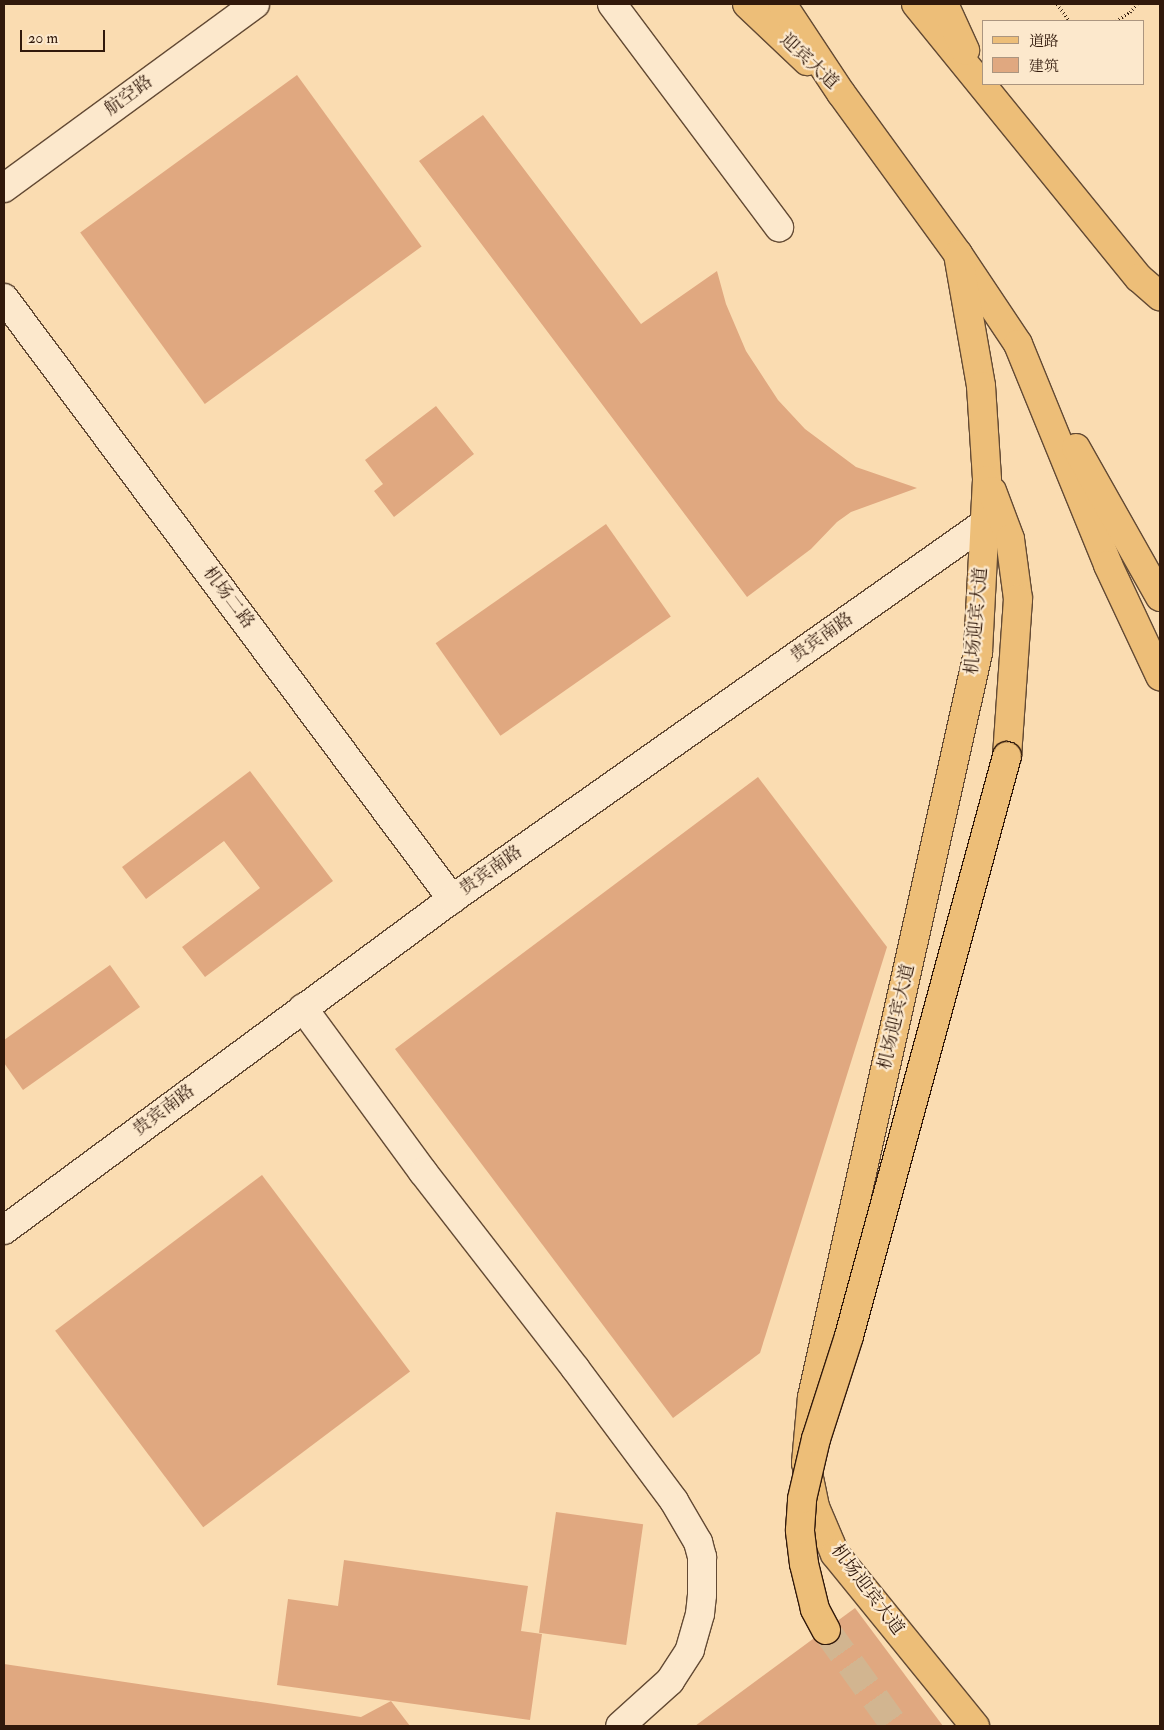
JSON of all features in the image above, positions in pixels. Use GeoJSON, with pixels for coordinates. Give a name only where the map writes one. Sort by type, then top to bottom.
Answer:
{"type":"FeatureCollection","features":[{"type":"Feature","properties":{"kind":"main road","name":"迎宾大道"},"geometry":{"type":"LineString","coordinates":[[746,4],[841,93]]}},
{"type":"Feature","properties":{"kind":"main road","name":"迎宾大道"},"geometry":{"type":"LineString","coordinates":[[782,4],[841,93]]}},
{"type":"Feature","properties":{"kind":"main road"},"geometry":{"type":"LineString","coordinates":[[916,4],[984,90],[1139,278],[1160,297]]}},
{"type":"Feature","properties":{"kind":"main road"},"geometry":{"type":"LineString","coordinates":[[944,4],[984,90]]}},
{"type":"Feature","properties":{"kind":"main road"},"geometry":{"type":"LineString","coordinates":[[841,93],[958,254],[1018,344],[1160,597]]}},
{"type":"Feature","properties":{"kind":"main road","name":"机场迎宾大道"},"geometry":{"type":"LineString","coordinates":[[958,254],[981,386],[988,480],[978,653],[812,1396],[806,1464],[814,1507],[835,1554],[975,1726]]}},
{"type":"Feature","properties":{"kind":"main road"},"geometry":{"type":"LineString","coordinates":[[1018,344],[1108,565],[1160,676]]}},
{"type":"Feature","properties":{"kind":"main road"},"geometry":{"type":"LineString","coordinates":[[826,1630],[815,1609],[804,1564],[800,1530],[802,1499],[816,1439],[849,1336],[1007,756],[1018,599],[1010,539],[988,480]]}},
{"type":"Feature","properties":{"kind":"street","name":"航空路"},"geometry":{"type":"LineString","coordinates":[[4,188],[255,4]]}},
{"type":"Feature","properties":{"kind":"street"},"geometry":{"type":"LineString","coordinates":[[612,4],[779,227]]}},
{"type":"Feature","properties":{"kind":"street","name":"机场二路"},"geometry":{"type":"LineString","coordinates":[[4,298],[452,899]]}},
{"type":"Feature","properties":{"kind":"street","name":"贵宾南路"},"geometry":{"type":"LineString","coordinates":[[4,1230],[452,899],[985,523]]}},
{"type":"Feature","properties":{"kind":"street"},"geometry":{"type":"LineString","coordinates":[[303,1008],[429,1180],[575,1368],[674,1501],[698,1542],[702,1557],[702,1595],[700,1614],[690,1650],[670,1681],[620,1726]]}},
{"type":"Feature","properties":{"kind":"path"},"geometry":{"type":"LineString","coordinates":[[1057,4],[1069,20]]}},
{"type":"Feature","properties":{"kind":"path"},"geometry":{"type":"LineString","coordinates":[[1118,20],[1138,4]]}},
{"type":"Feature","properties":{"kind":"building"},"geometry":{"type":"Polygon","coordinates":[[[297,75],[422,247],[205,404],[80,233],[297,75]]]}},
{"type":"Feature","properties":{"kind":"building"},"geometry":{"type":"Polygon","coordinates":[[[483,115],[641,324],[717,271],[726,304],[746,351],[778,400],[805,429],[856,467],[917,488],[851,512],[837,522],[811,549],[747,597],[419,161],[483,115]]]}},
{"type":"Feature","properties":{"kind":"building"},"geometry":{"type":"Polygon","coordinates":[[[436,406],[474,454],[394,517],[374,491],[383,484],[365,460],[436,406]]]}},
{"type":"Feature","properties":{"kind":"building"},"geometry":{"type":"Polygon","coordinates":[[[606,524],[671,617],[500,736],[436,643],[606,524]]]}},
{"type":"Feature","properties":{"kind":"building"},"geometry":{"type":"Polygon","coordinates":[[[250,771],[333,881],[205,977],[182,947],[260,888],[224,841],[146,899],[122,867],[250,771]]]}},
{"type":"Feature","properties":{"kind":"building"},"geometry":{"type":"Polygon","coordinates":[[[758,777],[887,947],[760,1353],[673,1418],[395,1049],[758,777]]]}},
{"type":"Feature","properties":{"kind":"building"},"geometry":{"type":"Polygon","coordinates":[[[110,965],[140,1007],[23,1090],[4,1063],[4,1040],[110,965]]]}},
{"type":"Feature","properties":{"kind":"building"},"geometry":{"type":"Polygon","coordinates":[[[262,1175],[410,1371],[203,1527],[55,1331],[262,1175]]]}},
{"type":"Feature","properties":{"kind":"building"},"geometry":{"type":"Polygon","coordinates":[[[556,1512],[643,1524],[626,1645],[539,1633],[556,1512]]]}},
{"type":"Feature","properties":{"kind":"building"},"geometry":{"type":"Polygon","coordinates":[[[344,1560],[528,1586],[521,1631],[542,1634],[530,1720],[277,1685],[288,1599],[338,1606],[344,1560]]]}},
{"type":"Feature","properties":{"kind":"building"},"geometry":{"type":"Polygon","coordinates":[[[855,1608],[943,1726],[695,1726],[855,1608]]]}},
{"type":"Feature","properties":{"kind":"building"},"geometry":{"type":"Polygon","coordinates":[[[4,1664],[361,1717],[391,1701],[410,1726],[4,1726],[4,1664]]]}},
{"type":"Feature","properties":{"kind":"tunnel"},"geometry":{"type":"LineString","coordinates":[[826,1630],[895,1726]]}}]}
